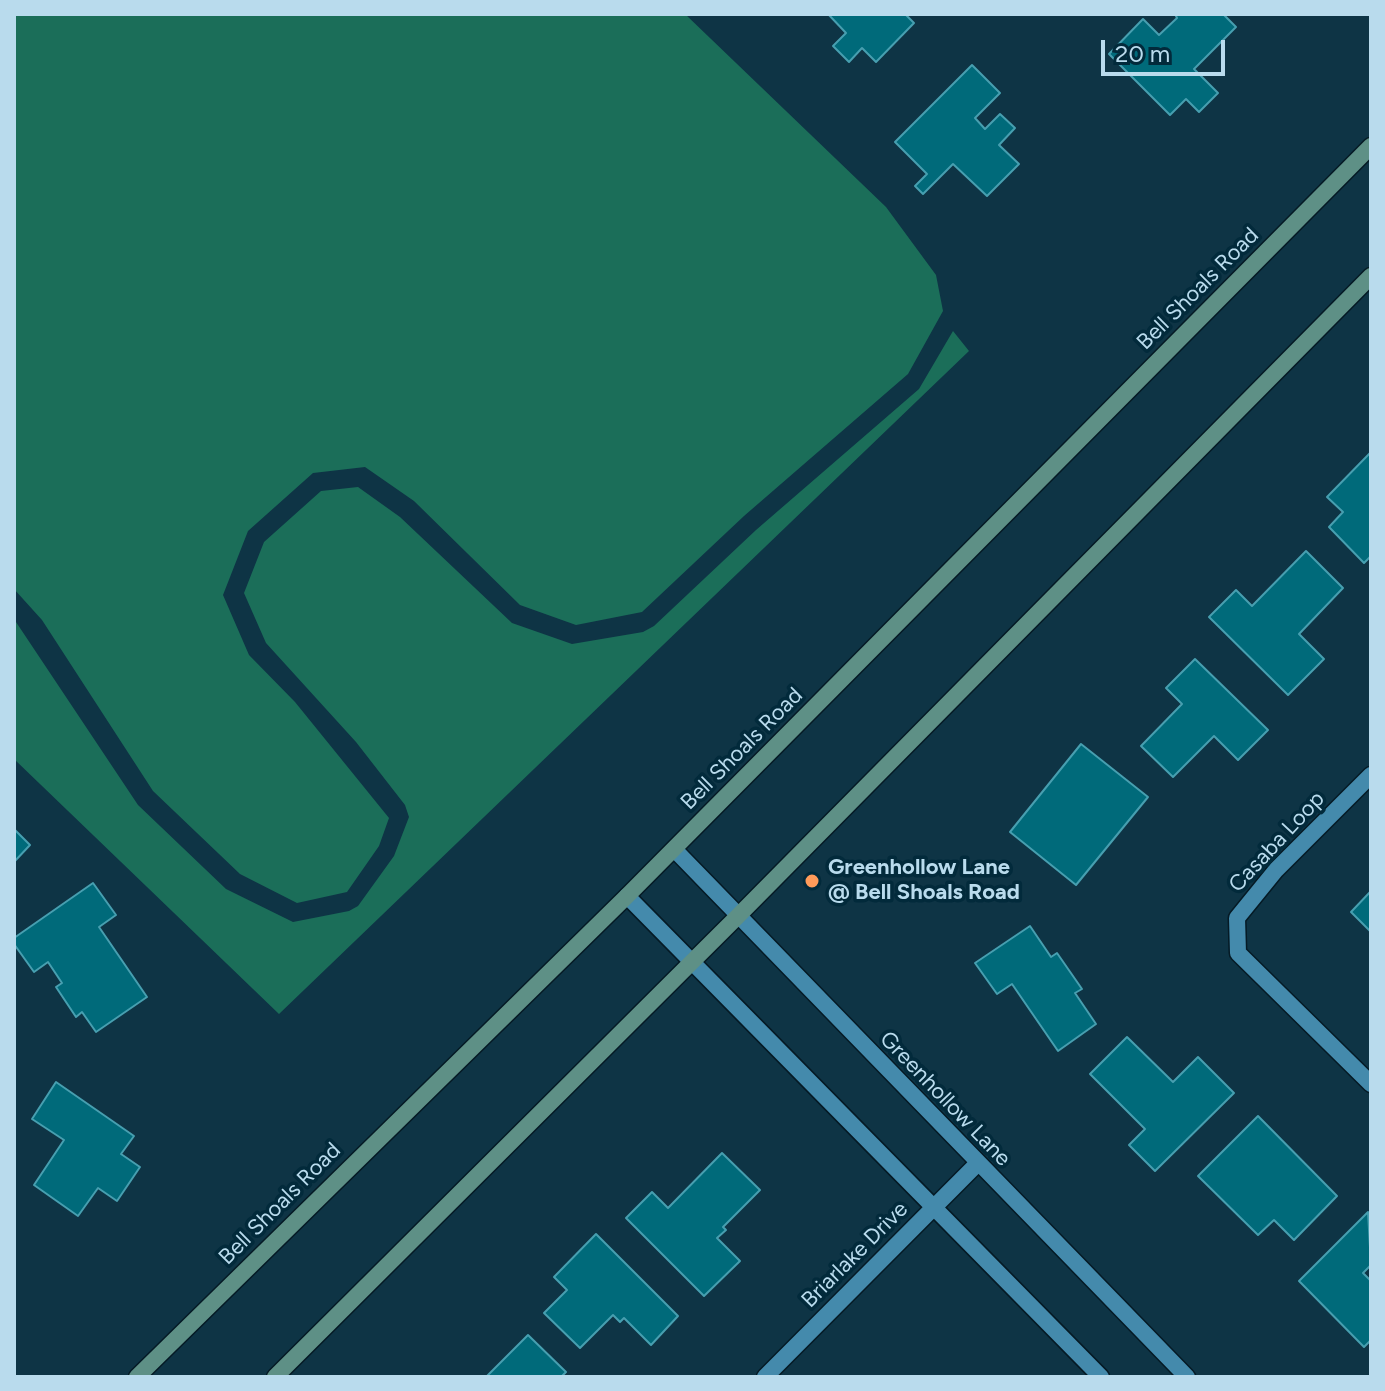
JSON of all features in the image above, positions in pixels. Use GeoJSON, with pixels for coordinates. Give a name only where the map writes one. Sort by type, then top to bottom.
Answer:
{"type":"FeatureCollection","features":[{"type":"Feature","properties":{"kind":"main road","name":"Bell Shoals Road"},"geometry":{"type":"LineString","coordinates":[[137,1377],[627,896],[1371,146]]}},
{"type":"Feature","properties":{"kind":"main road"},"geometry":{"type":"LineString","coordinates":[[275,1377],[738,916],[1371,276]]}},
{"type":"Feature","properties":{"kind":"street","name":"Casaba Loop"},"geometry":{"type":"LineString","coordinates":[[1371,775],[1276,870],[1237,918],[1238,953],[1371,1084]]}},
{"type":"Feature","properties":{"kind":"street","name":"Greenhollow Lane"},"geometry":{"type":"LineString","coordinates":[[674,849],[1187,1377]]}},
{"type":"Feature","properties":{"kind":"street"},"geometry":{"type":"LineString","coordinates":[[627,896],[694,960],[932,1209],[1101,1377]]}},
{"type":"Feature","properties":{"kind":"street","name":"Briarlake Drive"},"geometry":{"type":"LineString","coordinates":[[765,1377],[977,1164]]}},
{"type":"Feature","properties":{"kind":"shaded area"},"geometry":{"type":"Polygon","coordinates":[[[14,14],[685,14],[886,207],[936,275],[943,311],[908,374],[744,516],[642,612],[576,625],[520,605],[414,501],[365,467],[313,473],[248,531],[223,595],[249,655],[295,702],[389,818],[379,846],[347,892],[297,903],[240,874],[153,791],[42,620],[14,589],[14,14]]]}},
{"type":"Feature","properties":{"kind":"shaded area"},"geometry":{"type":"Polygon","coordinates":[[[953,331],[969,351],[279,1014],[14,759],[14,619],[138,805],[226,889],[293,922],[349,911],[358,906],[394,856],[409,817],[405,805],[356,742],[266,643],[244,593],[264,542],[321,491],[358,487],[400,517],[512,623],[572,644],[643,632],[654,626],[756,530],[919,389],[953,331]]]}},
{"type":"Feature","properties":{"kind":"building"},"geometry":{"type":"Polygon","coordinates":[[[828,14],[905,14],[914,23],[876,62],[862,48],[849,62],[833,46],[846,33],[828,14]]]}},
{"type":"Feature","properties":{"kind":"building"},"geometry":{"type":"Polygon","coordinates":[[[1175,14],[1223,14],[1236,27],[1194,69],[1218,93],[1199,112],[1186,99],[1170,115],[1109,54],[1143,19],[1159,35],[1177,18],[1175,14]]]}},
{"type":"Feature","properties":{"kind":"building"},"geometry":{"type":"Polygon","coordinates":[[[972,65],[1000,93],[975,118],[985,129],[1000,114],[1015,128],[999,145],[1019,164],[987,196],[953,164],[923,194],[915,186],[927,174],[895,142],[972,65]]]}},
{"type":"Feature","properties":{"kind":"building"},"geometry":{"type":"Polygon","coordinates":[[[1371,452],[1371,556],[1364,563],[1329,527],[1343,512],[1327,497],[1371,452]]]}},
{"type":"Feature","properties":{"kind":"building"},"geometry":{"type":"Polygon","coordinates":[[[1306,551],[1343,588],[1299,634],[1324,659],[1288,695],[1209,617],[1236,590],[1252,606],[1306,551]]]}},
{"type":"Feature","properties":{"kind":"building"},"geometry":{"type":"Polygon","coordinates":[[[1195,659],[1268,730],[1238,760],[1214,736],[1173,777],[1141,746],[1182,704],[1166,688],[1195,659]]]}},
{"type":"Feature","properties":{"kind":"building"},"geometry":{"type":"Polygon","coordinates":[[[1081,744],[1148,797],[1076,885],[1010,832],[1081,744]]]}},
{"type":"Feature","properties":{"kind":"building"},"geometry":{"type":"Polygon","coordinates":[[[14,829],[30,845],[14,862],[14,829]]]}},
{"type":"Feature","properties":{"kind":"building"},"geometry":{"type":"Polygon","coordinates":[[[93,883],[116,915],[99,927],[147,997],[96,1032],[82,1012],[76,1017],[56,987],[62,983],[48,962],[34,972],[14,944],[14,938],[93,883]]]}},
{"type":"Feature","properties":{"kind":"building"},"geometry":{"type":"Polygon","coordinates":[[[1371,891],[1371,932],[1351,912],[1371,891]]]}},
{"type":"Feature","properties":{"kind":"building"},"geometry":{"type":"Polygon","coordinates":[[[1030,926],[1051,957],[1057,953],[1082,989],[1075,993],[1096,1024],[1058,1051],[1012,984],[997,994],[975,963],[1030,926]]]}},
{"type":"Feature","properties":{"kind":"building"},"geometry":{"type":"Polygon","coordinates":[[[1127,1037],[1173,1082],[1198,1057],[1234,1093],[1155,1171],[1129,1145],[1145,1129],[1090,1074],[1127,1037]]]}},
{"type":"Feature","properties":{"kind":"building"},"geometry":{"type":"Polygon","coordinates":[[[56,1082],[134,1136],[121,1154],[140,1167],[117,1201],[98,1188],[78,1216],[34,1185],[64,1140],[32,1119],[56,1082]]]}},
{"type":"Feature","properties":{"kind":"building"},"geometry":{"type":"Polygon","coordinates":[[[1258,1116],[1337,1196],[1294,1240],[1274,1220],[1258,1235],[1198,1176],[1258,1116]]]}},
{"type":"Feature","properties":{"kind":"building"},"geometry":{"type":"Polygon","coordinates":[[[722,1153],[760,1190],[723,1227],[726,1230],[717,1238],[740,1261],[704,1296],[626,1218],[652,1192],[668,1208],[722,1153]]]}},
{"type":"Feature","properties":{"kind":"building"},"geometry":{"type":"Polygon","coordinates":[[[1368,1212],[1371,1265],[1363,1273],[1371,1281],[1371,1340],[1364,1347],[1299,1281],[1368,1212]]]}},
{"type":"Feature","properties":{"kind":"building"},"geometry":{"type":"Polygon","coordinates":[[[596,1234],[678,1316],[651,1345],[624,1318],[620,1322],[613,1315],[580,1348],[544,1313],[567,1290],[554,1277],[596,1234]]]}},
{"type":"Feature","properties":{"kind":"building"},"geometry":{"type":"Polygon","coordinates":[[[528,1335],[566,1372],[561,1377],[486,1377],[528,1335]]]}},
{"type":"Feature","properties":{"kind":"place","name":"Greenhollow Lane @ Bell Shoals Road"},"geometry":{"type":"Point","coordinates":[812,881]}}]}
